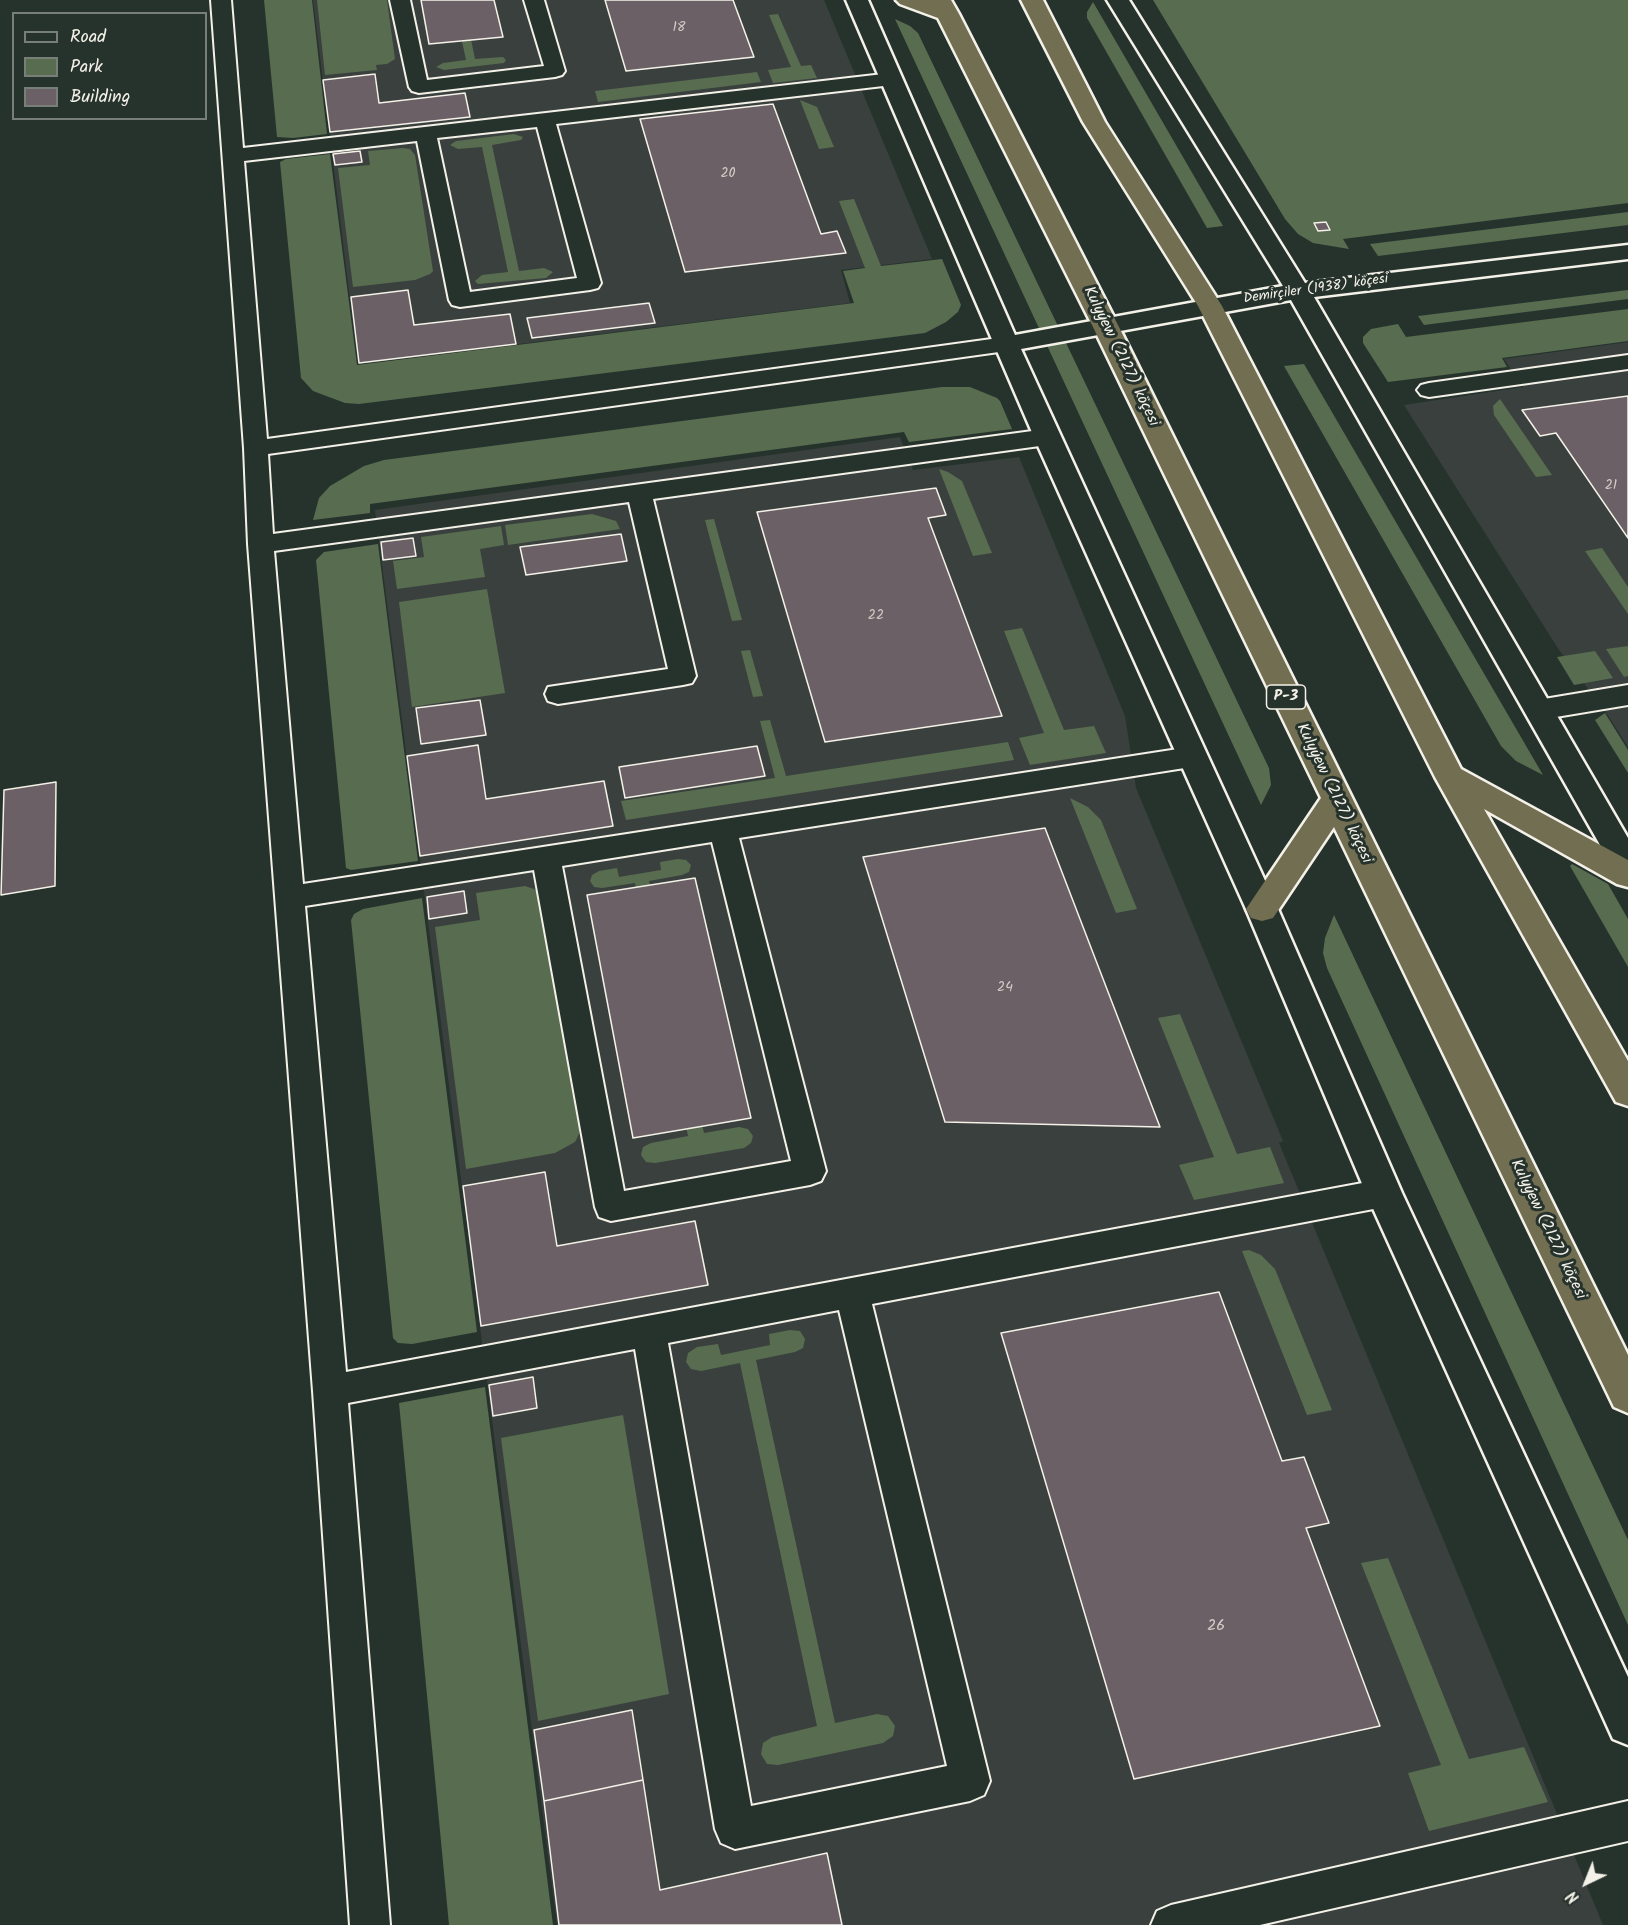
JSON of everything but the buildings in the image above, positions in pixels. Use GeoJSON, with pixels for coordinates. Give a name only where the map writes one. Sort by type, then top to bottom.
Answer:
{"type":"FeatureCollection","features":[{"type":"Feature","properties":{"kind":"highway"},"geometry":{"type":"LineString","coordinates":[[907,0],[944,7]]}},
{"type":"Feature","properties":{"kind":"highway"},"geometry":{"type":"LineString","coordinates":[[1041,4],[1094,122],[1210,306],[1450,777],[1628,1092]]}},
{"type":"Feature","properties":{"kind":"highway","name":"Kulyýew (2127) köçesi"},"geometry":{"type":"LineString","coordinates":[[944,7],[1105,325],[1628,1395]]}},
{"type":"Feature","properties":{"kind":"highway"},"geometry":{"type":"LineString","coordinates":[[1450,777],[1628,875]]}},
{"type":"Feature","properties":{"kind":"highway"},"geometry":{"type":"LineString","coordinates":[[1262,909],[1336,800]]}},
{"type":"Feature","properties":{"kind":"street"},"geometry":{"type":"LineString","coordinates":[[857,0],[1047,437],[1262,909],[1384,1193],[1628,1724]]}},
{"type":"Feature","properties":{"kind":"street"},"geometry":{"type":"LineString","coordinates":[[1118,0],[1298,291],[1628,866]]}},
{"type":"Feature","properties":{"kind":"street","name":"Demirçiler (1938) köçesi"},"geometry":{"type":"LineString","coordinates":[[1006,344],[1298,291],[1628,252]]}},
{"type":"Feature","properties":{"kind":"lane"},"geometry":{"type":"LineString","coordinates":[[221,0],[256,448],[261,544],[330,1391],[370,1925]]}},
{"type":"Feature","properties":{"kind":"lane"},"geometry":{"type":"LineString","coordinates":[[400,0],[419,87],[555,71],[534,0]]}},
{"type":"Feature","properties":{"kind":"lane"},"geometry":{"type":"LineString","coordinates":[[232,156],[892,79]]}},
{"type":"Feature","properties":{"kind":"lane"},"geometry":{"type":"LineString","coordinates":[[426,134],[460,300],[590,283],[545,120]]}},
{"type":"Feature","properties":{"kind":"lane"},"geometry":{"type":"LineString","coordinates":[[256,448],[1006,344]]}},
{"type":"Feature","properties":{"kind":"lane"},"geometry":{"type":"LineString","coordinates":[[1429,390],[1628,362]]}},
{"type":"Feature","properties":{"kind":"lane"},"geometry":{"type":"LineString","coordinates":[[261,544],[1047,437]]}},
{"type":"Feature","properties":{"kind":"lane"},"geometry":{"type":"LineString","coordinates":[[558,694],[683,676],[639,492]]}},
{"type":"Feature","properties":{"kind":"lane"},"geometry":{"type":"LineString","coordinates":[[1538,710],[1628,695]]}},
{"type":"Feature","properties":{"kind":"lane"},"geometry":{"type":"LineString","coordinates":[[290,897],[1191,757]]}},
{"type":"Feature","properties":{"kind":"lane"},"geometry":{"type":"LineString","coordinates":[[546,857],[611,1207],[810,1171],[723,830]]}},
{"type":"Feature","properties":{"kind":"lane"},"geometry":{"type":"LineString","coordinates":[[330,1391],[1384,1193]]}},
{"type":"Feature","properties":{"kind":"lane"},"geometry":{"type":"LineString","coordinates":[[649,1330],[735,1829],[970,1780],[852,1292]]}},
{"type":"Feature","properties":{"kind":"lane"},"geometry":{"type":"LineString","coordinates":[[1171,1925],[1628,1821]]}},
{"type":"Feature","properties":{"kind":"shaded area"},"geometry":{"type":"Polygon","coordinates":[[[313,0],[824,0],[932,259],[841,270],[850,303],[358,364],[313,0]]]}},
{"type":"Feature","properties":{"kind":"shaded area"},"geometry":{"type":"Polygon","coordinates":[[[1628,342],[1628,747],[1607,714],[1559,650],[1404,405],[1523,387],[1504,359],[1628,342]]]}},
{"type":"Feature","properties":{"kind":"shaded area"},"geometry":{"type":"Polygon","coordinates":[[[900,437],[913,470],[1019,457],[1125,716],[1136,788],[1283,1141],[1279,1143],[1603,1925],[557,1925],[375,510],[900,437]]]}},
{"type":"Feature","properties":{"kind":"green space"},"geometry":{"type":"Polygon","coordinates":[[[264,0],[312,0],[327,134],[293,138],[277,137],[264,0]]]}},
{"type":"Feature","properties":{"kind":"green space"},"geometry":{"type":"Polygon","coordinates":[[[317,0],[387,0],[395,59],[387,64],[376,65],[377,70],[325,75],[317,0]]]}},
{"type":"Feature","properties":{"kind":"green space"},"geometry":{"type":"Polygon","coordinates":[[[453,0],[463,0],[475,59],[503,57],[506,60],[504,63],[444,70],[436,67],[443,63],[466,60],[453,0]]]}},
{"type":"Feature","properties":{"kind":"green space"},"geometry":{"type":"Polygon","coordinates":[[[1153,0],[1628,0],[1628,203],[1343,239],[1349,249],[1313,243],[1298,234],[1285,219],[1153,0]]]}},
{"type":"Feature","properties":{"kind":"green space"},"geometry":{"type":"Polygon","coordinates":[[[1093,2],[1223,226],[1207,228],[1087,18],[1087,12],[1093,2]]]}},
{"type":"Feature","properties":{"kind":"green space"},"geometry":{"type":"Polygon","coordinates":[[[778,14],[801,66],[811,65],[817,78],[773,83],[768,70],[791,67],[769,15],[778,14]]]}},
{"type":"Feature","properties":{"kind":"green space"},"geometry":{"type":"Polygon","coordinates":[[[895,19],[910,26],[918,33],[1269,768],[1271,785],[1261,805],[895,19]]]}},
{"type":"Feature","properties":{"kind":"green space"},"geometry":{"type":"Polygon","coordinates":[[[757,72],[761,82],[598,102],[595,91],[757,72]]]}},
{"type":"Feature","properties":{"kind":"green space"},"geometry":{"type":"Polygon","coordinates":[[[800,100],[817,107],[834,147],[819,149],[800,100]]]}},
{"type":"Feature","properties":{"kind":"green space"},"geometry":{"type":"Polygon","coordinates":[[[514,134],[523,137],[521,140],[492,145],[519,271],[544,268],[553,272],[546,278],[478,284],[475,281],[482,275],[508,272],[482,147],[458,149],[450,145],[456,141],[514,134]]]}},
{"type":"Feature","properties":{"kind":"green space"},"geometry":{"type":"Polygon","coordinates":[[[410,149],[415,155],[433,271],[415,280],[353,287],[338,168],[370,165],[368,151],[410,149]]]}},
{"type":"Feature","properties":{"kind":"green space"},"geometry":{"type":"Polygon","coordinates":[[[330,154],[357,365],[854,303],[843,271],[865,268],[839,201],[854,199],[881,266],[942,259],[961,305],[958,312],[946,322],[925,333],[359,404],[345,403],[313,391],[301,378],[280,162],[286,159],[330,154]]]}},
{"type":"Feature","properties":{"kind":"green space"},"geometry":{"type":"Polygon","coordinates":[[[1628,212],[1628,225],[1378,256],[1370,244],[1628,212]]]}},
{"type":"Feature","properties":{"kind":"green space"},"geometry":{"type":"Polygon","coordinates":[[[1628,290],[1628,299],[1424,325],[1418,316],[1628,290]]]}},
{"type":"Feature","properties":{"kind":"green space"},"geometry":{"type":"Polygon","coordinates":[[[1628,309],[1628,341],[1502,358],[1507,367],[1388,382],[1363,343],[1363,337],[1371,329],[1398,324],[1406,337],[1628,309]]]}},
{"type":"Feature","properties":{"kind":"green space"},"geometry":{"type":"Polygon","coordinates":[[[1304,364],[1543,775],[1516,761],[1501,746],[1284,366],[1304,364]]]}},
{"type":"Feature","properties":{"kind":"green space"},"geometry":{"type":"Polygon","coordinates":[[[942,387],[970,387],[997,398],[1012,429],[909,442],[904,432],[370,504],[370,513],[313,520],[319,498],[330,486],[364,466],[384,460],[942,387]]]}},
{"type":"Feature","properties":{"kind":"green space"},"geometry":{"type":"Polygon","coordinates":[[[1500,399],[1552,475],[1536,477],[1494,415],[1493,406],[1500,399]]]}},
{"type":"Feature","properties":{"kind":"green space"},"geometry":{"type":"Polygon","coordinates":[[[939,469],[962,481],[992,553],[973,556],[939,469]]]}},
{"type":"Feature","properties":{"kind":"green space"},"geometry":{"type":"Polygon","coordinates":[[[592,514],[616,521],[620,529],[508,545],[505,525],[592,514]]]}},
{"type":"Feature","properties":{"kind":"green space"},"geometry":{"type":"Polygon","coordinates":[[[714,519],[742,620],[732,621],[705,520],[714,519]]]}},
{"type":"Feature","properties":{"kind":"green space"},"geometry":{"type":"Polygon","coordinates":[[[501,526],[504,545],[480,549],[485,577],[397,589],[393,561],[424,557],[421,537],[501,526]]]}},
{"type":"Feature","properties":{"kind":"green space"},"geometry":{"type":"Polygon","coordinates":[[[378,544],[418,861],[351,870],[346,868],[316,560],[324,552],[378,544]]]}},
{"type":"Feature","properties":{"kind":"green space"},"geometry":{"type":"Polygon","coordinates":[[[1602,548],[1628,587],[1628,614],[1585,551],[1602,548]]]}},
{"type":"Feature","properties":{"kind":"green space"},"geometry":{"type":"Polygon","coordinates":[[[487,589],[505,693],[412,707],[399,602],[487,589]]]}},
{"type":"Feature","properties":{"kind":"green space"},"geometry":{"type":"Polygon","coordinates":[[[1022,628],[1064,730],[1094,726],[1106,753],[1030,765],[1019,738],[1044,733],[1004,631],[1022,628]]]}},
{"type":"Feature","properties":{"kind":"green space"},"geometry":{"type":"Polygon","coordinates":[[[1628,646],[1628,676],[1624,677],[1606,649],[1628,646]]]}},
{"type":"Feature","properties":{"kind":"green space"},"geometry":{"type":"Polygon","coordinates":[[[750,650],[763,696],[753,697],[741,651],[750,650]]]}},
{"type":"Feature","properties":{"kind":"green space"},"geometry":{"type":"Polygon","coordinates":[[[1595,651],[1613,678],[1574,685],[1557,657],[1595,651]]]}},
{"type":"Feature","properties":{"kind":"green space"},"geometry":{"type":"Polygon","coordinates":[[[1605,713],[1628,750],[1628,773],[1595,720],[1605,713]]]}},
{"type":"Feature","properties":{"kind":"green space"},"geometry":{"type":"Polygon","coordinates":[[[770,720],[786,776],[1008,742],[1014,760],[626,820],[621,801],[775,778],[760,721],[770,720]]]}},
{"type":"Feature","properties":{"kind":"green space"},"geometry":{"type":"Polygon","coordinates":[[[1070,798],[1088,807],[1101,820],[1137,909],[1116,913],[1070,798]]]}},
{"type":"Feature","properties":{"kind":"green space"},"geometry":{"type":"Polygon","coordinates":[[[686,860],[691,865],[689,872],[649,881],[704,1133],[739,1127],[748,1129],[753,1136],[751,1143],[744,1148],[655,1163],[646,1162],[641,1155],[643,1147],[651,1143],[688,1136],[635,883],[602,888],[594,887],[590,881],[592,875],[599,871],[617,868],[619,877],[661,870],[660,862],[686,860]]]}},
{"type":"Feature","properties":{"kind":"green space"},"geometry":{"type":"Polygon","coordinates":[[[1572,864],[1608,884],[1628,919],[1628,967],[1570,866],[1572,864]]]}},
{"type":"Feature","properties":{"kind":"green space"},"geometry":{"type":"Polygon","coordinates":[[[525,886],[540,894],[580,1125],[579,1134],[575,1142],[555,1153],[466,1169],[435,927],[480,920],[476,893],[525,886]]]}},
{"type":"Feature","properties":{"kind":"green space"},"geometry":{"type":"Polygon","coordinates":[[[422,898],[477,1332],[412,1344],[398,1343],[393,1338],[351,920],[354,914],[363,909],[422,898]]]}},
{"type":"Feature","properties":{"kind":"green space"},"geometry":{"type":"Polygon","coordinates":[[[1334,915],[1628,1540],[1628,1625],[1327,968],[1323,953],[1325,938],[1334,915]]]}},
{"type":"Feature","properties":{"kind":"green space"},"geometry":{"type":"Polygon","coordinates":[[[1180,1014],[1237,1154],[1270,1147],[1284,1183],[1194,1200],[1179,1165],[1214,1157],[1158,1018],[1180,1014]]]}},
{"type":"Feature","properties":{"kind":"green space"},"geometry":{"type":"Polygon","coordinates":[[[1249,1250],[1261,1255],[1275,1269],[1332,1410],[1307,1415],[1242,1251],[1249,1250]]]}},
{"type":"Feature","properties":{"kind":"green space"},"geometry":{"type":"Polygon","coordinates":[[[790,1330],[800,1331],[805,1339],[803,1348],[795,1352],[756,1360],[835,1723],[877,1714],[888,1716],[895,1726],[893,1736],[883,1743],[778,1765],[767,1764],[761,1754],[763,1743],[772,1737],[817,1726],[740,1363],[701,1371],[691,1369],[686,1362],[688,1353],[697,1347],[718,1344],[721,1355],[770,1345],[769,1334],[790,1330]]]}},
{"type":"Feature","properties":{"kind":"green space"},"geometry":{"type":"Polygon","coordinates":[[[485,1387],[553,1925],[449,1925],[399,1403],[485,1387]]]}},
{"type":"Feature","properties":{"kind":"green space"},"geometry":{"type":"Polygon","coordinates":[[[623,1415],[669,1694],[538,1721],[501,1438],[623,1415]]]}},
{"type":"Feature","properties":{"kind":"green space"},"geometry":{"type":"Polygon","coordinates":[[[1388,1558],[1469,1759],[1524,1747],[1548,1802],[1429,1831],[1408,1773],[1441,1765],[1361,1563],[1388,1558]]]}}]}
